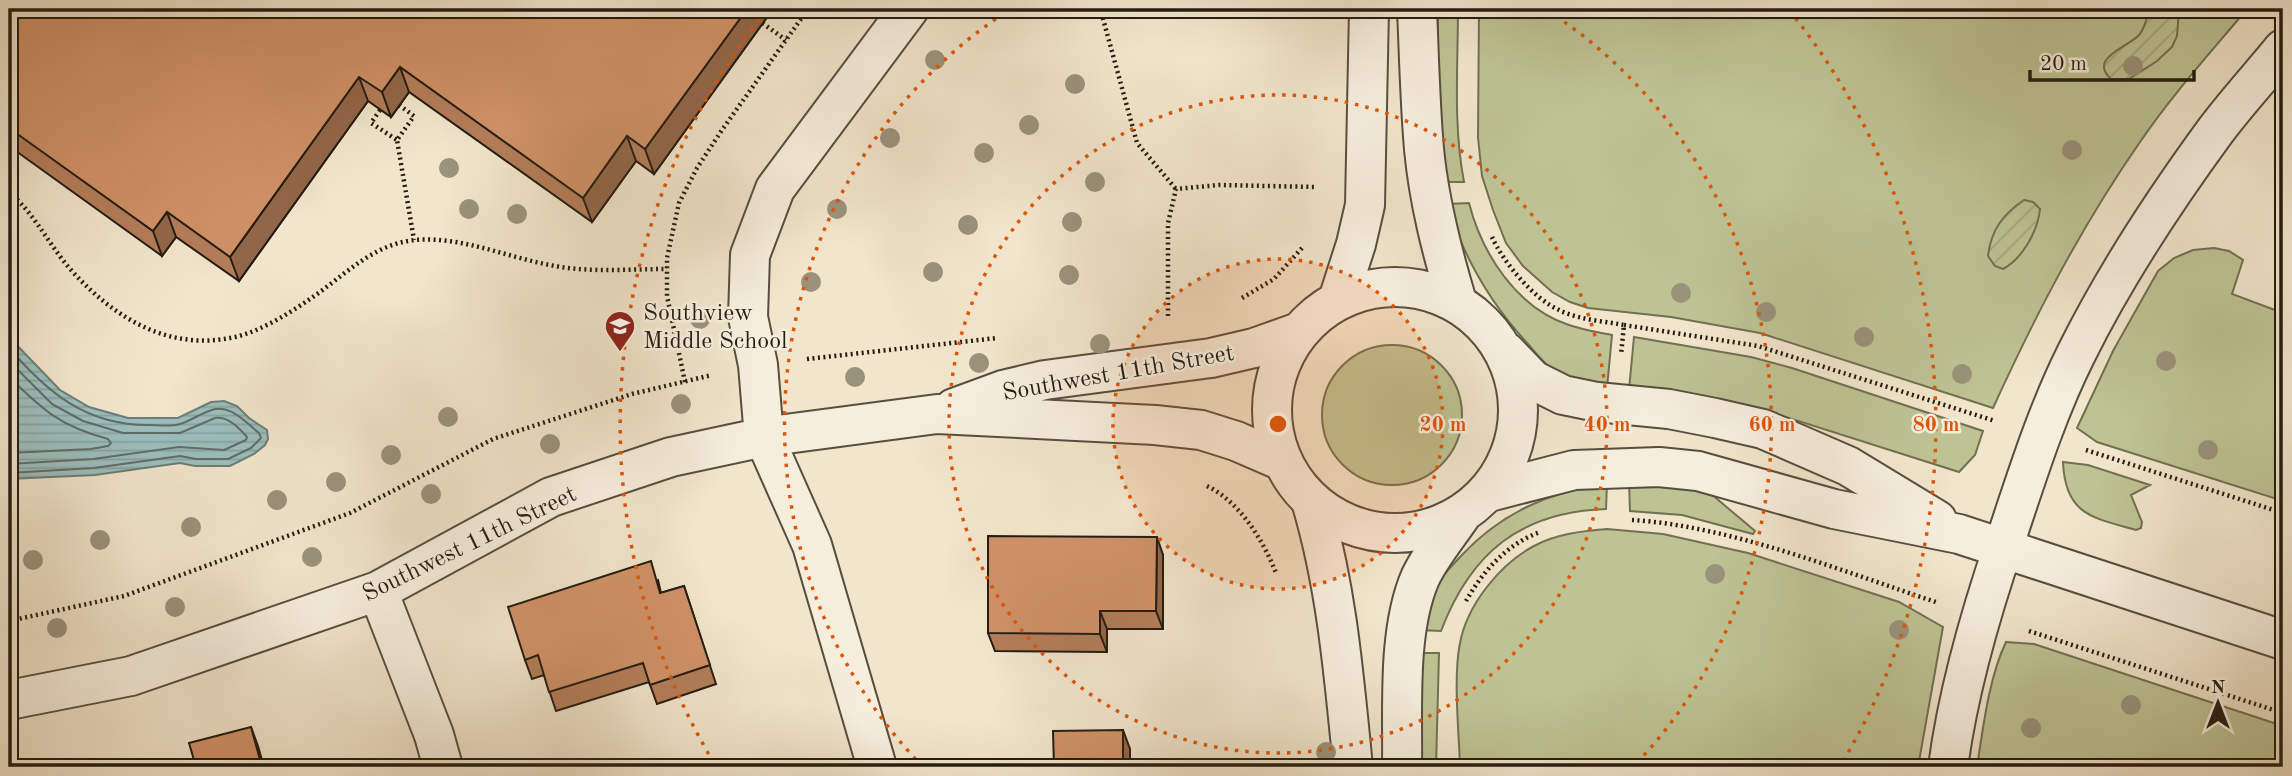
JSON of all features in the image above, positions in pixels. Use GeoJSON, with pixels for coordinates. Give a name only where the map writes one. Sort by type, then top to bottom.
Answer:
{"type":"FeatureCollection","features":[{"type":"Feature","properties":{"kind":"street"},"geometry":{"type":"LineString","coordinates":[[877,767],[811,545],[764,437],[758,365],[748,317],[750,255],[775,189],[909,9]]}},
{"type":"Feature","properties":{"kind":"street"},"geometry":{"type":"LineString","coordinates":[[1338,300],[1365,205],[1369,9]]}},
{"type":"Feature","properties":{"kind":"street"},"geometry":{"type":"LineString","coordinates":[[1417,9],[1424,150],[1441,247],[1457,302]]}},
{"type":"Feature","properties":{"kind":"street"},"geometry":{"type":"LineString","coordinates":[[1948,767],[1972,649],[2046,424],[2075,355],[2111,288],[2152,221],[2218,129],[2283,49]]}},
{"type":"Feature","properties":{"kind":"street"},"geometry":{"type":"LineString","coordinates":[[1959,534],[1848,466],[1763,429],[1692,413],[1597,402],[1563,395],[1533,380],[1504,350],[1484,323],[1457,302],[1418,288],[1377,288],[1338,300],[1313,317],[1299,332],[1281,361],[1272,395],[1272,428],[1282,461],[1295,482],[1311,501],[1344,523],[1384,534],[1425,530],[1475,503],[1574,470],[1659,467],[1698,471],[1833,509],[1959,534],[2283,640]]}},
{"type":"Feature","properties":{"kind":"street","name":"Southwest 11th Street"},"geometry":{"type":"LineString","coordinates":[[937,414],[1003,390],[1045,380],[1211,358],[1254,348],[1299,332]]}},
{"type":"Feature","properties":{"kind":"street"},"geometry":{"type":"LineString","coordinates":[[1402,767],[1408,613],[1421,576],[1509,460],[1519,423],[1517,386],[1504,350]]}},
{"type":"Feature","properties":{"kind":"street","name":"Southwest 11th Street"},"geometry":{"type":"LineString","coordinates":[[9,700],[131,676],[377,591],[551,497],[671,457],[764,437],[937,414],[1155,425],[1201,430],[1236,441],[1282,461]]}},
{"type":"Feature","properties":{"kind":"street"},"geometry":{"type":"LineString","coordinates":[[1311,501],[1324,545],[1334,597],[1353,767]]}},
{"type":"Feature","properties":{"kind":"street"},"geometry":{"type":"LineString","coordinates":[[377,591],[434,736],[443,767]]}},
{"type":"Feature","properties":{"kind":"path"},"geometry":{"type":"LineString","coordinates":[[685,382],[667,296],[667,258],[679,203],[696,168],[808,9]]}},
{"type":"Feature","properties":{"kind":"path"},"geometry":{"type":"LineString","coordinates":[[1097,9],[1102,16],[1137,143],[1176,189]]}},
{"type":"Feature","properties":{"kind":"path"},"geometry":{"type":"LineString","coordinates":[[752,16],[786,40]]}},
{"type":"Feature","properties":{"kind":"path"},"geometry":{"type":"LineString","coordinates":[[399,105],[414,116],[397,140],[414,240]]}},
{"type":"Feature","properties":{"kind":"path"},"geometry":{"type":"LineString","coordinates":[[380,110],[371,123],[397,140]]}},
{"type":"Feature","properties":{"kind":"path"},"geometry":{"type":"LineString","coordinates":[[1176,189],[1219,186],[1328,188]]}},
{"type":"Feature","properties":{"kind":"path"},"geometry":{"type":"LineString","coordinates":[[1167,320],[1168,223],[1176,189]]}},
{"type":"Feature","properties":{"kind":"path"},"geometry":{"type":"LineString","coordinates":[[9,192],[29,212],[72,270],[110,306],[151,332],[180,338],[215,340],[236,337],[258,329],[312,298],[359,262],[387,248],[414,240],[438,240],[476,247],[552,266],[667,270]]}},
{"type":"Feature","properties":{"kind":"path"},"geometry":{"type":"LineString","coordinates":[[1491,234],[1499,253],[1516,274],[1557,310],[1579,317],[1758,346],[1999,422]]}},
{"type":"Feature","properties":{"kind":"path"},"geometry":{"type":"LineString","coordinates":[[1620,363],[1624,325]]}},
{"type":"Feature","properties":{"kind":"path"},"geometry":{"type":"LineString","coordinates":[[2082,448],[2283,513]]}},
{"type":"Feature","properties":{"kind":"path"},"geometry":{"type":"LineString","coordinates":[[1201,482],[1219,492],[1239,512],[1260,540],[1278,579]]}},
{"type":"Feature","properties":{"kind":"path"},"geometry":{"type":"LineString","coordinates":[[1627,520],[1675,525],[1751,542],[1936,602]]}},
{"type":"Feature","properties":{"kind":"path"},"geometry":{"type":"LineString","coordinates":[[1465,603],[1508,548],[1542,531]]}},
{"type":"Feature","properties":{"kind":"path"},"geometry":{"type":"LineString","coordinates":[[2029,631],[2283,713]]}},
{"type":"Feature","properties":{"kind":"green space"},"geometry":{"type":"Polygon","coordinates":[[[1438,9],[1458,9],[1457,117],[1464,182],[1443,182],[1437,128],[1438,9]]]}},
{"type":"Feature","properties":{"kind":"green space"},"geometry":{"type":"Polygon","coordinates":[[[1479,9],[2247,9],[2165,107],[2098,206],[2060,272],[1993,408],[1760,333],[1671,317],[1588,308],[1552,292],[1523,266],[1506,243],[1482,176],[1478,137],[1479,9]]]}},
{"type":"Feature","properties":{"kind":"green space"},"geometry":{"type":"Polygon","coordinates":[[[2149,9],[2179,9],[2177,36],[2172,47],[2157,61],[2129,79],[2111,79],[2105,72],[2107,59],[2139,35],[2149,9]]]}},
{"type":"Feature","properties":{"kind":"green space"},"geometry":{"type":"Polygon","coordinates":[[[2024,200],[2033,202],[2040,209],[2039,217],[2028,244],[2017,258],[2003,269],[1995,266],[1988,256],[1992,238],[2004,217],[2024,200]]]}},
{"type":"Feature","properties":{"kind":"green space"},"geometry":{"type":"Polygon","coordinates":[[[1469,203],[1493,260],[1504,277],[1533,306],[1574,327],[1612,335],[1607,388],[1574,379],[1551,368],[1502,313],[1470,261],[1447,204],[1469,203]]]}},
{"type":"Feature","properties":{"kind":"green space"},"geometry":{"type":"Polygon","coordinates":[[[2214,248],[2229,251],[2243,260],[2232,294],[2283,313],[2283,501],[2097,442],[2077,428],[2113,351],[2158,271],[2174,258],[2193,250],[2214,248]]]}},
{"type":"Feature","properties":{"kind":"green space"},"geometry":{"type":"Polygon","coordinates":[[[1634,337],[1751,357],[1792,368],[1983,431],[1975,455],[1959,472],[1767,411],[1629,390],[1634,337]]]}},
{"type":"Feature","properties":{"kind":"green space"},"geometry":{"type":"Polygon","coordinates":[[[1392,345],[1419,350],[1442,365],[1457,388],[1462,415],[1457,442],[1442,465],[1419,480],[1392,485],[1365,480],[1342,465],[1327,442],[1322,415],[1327,388],[1342,365],[1365,350],[1392,345]]]}},
{"type":"Feature","properties":{"kind":"green space"},"geometry":{"type":"Polygon","coordinates":[[[2063,462],[2088,465],[2150,485],[2131,495],[2142,522],[2141,528],[2136,530],[2107,522],[2084,511],[2069,493],[2063,462]]]}},
{"type":"Feature","properties":{"kind":"green space"},"geometry":{"type":"Polygon","coordinates":[[[1629,481],[1668,483],[1710,493],[1755,531],[1753,534],[1682,515],[1630,511],[1629,481]]]}},
{"type":"Feature","properties":{"kind":"green space"},"geometry":{"type":"Polygon","coordinates":[[[1607,483],[1606,509],[1549,518],[1524,528],[1503,541],[1484,558],[1467,579],[1441,631],[1419,630],[1434,590],[1476,541],[1509,516],[1527,507],[1565,492],[1607,483]]]}},
{"type":"Feature","properties":{"kind":"green space"},"geometry":{"type":"Polygon","coordinates":[[[1607,529],[1663,534],[1748,553],[1899,602],[1943,627],[1918,767],[1460,767],[1458,657],[1464,629],[1478,600],[1509,563],[1534,546],[1560,536],[1607,529]]]}},
{"type":"Feature","properties":{"kind":"green space"},"geometry":{"type":"Polygon","coordinates":[[[2006,642],[2034,644],[2283,726],[2283,767],[1977,767],[1991,687],[2006,642]]]}},
{"type":"Feature","properties":{"kind":"green space"},"geometry":{"type":"Polygon","coordinates":[[[1417,653],[1439,653],[1436,767],[1415,767],[1417,653]]]}},
{"type":"Feature","properties":{"kind":"water"},"geometry":{"type":"Polygon","coordinates":[[[9,337],[60,390],[89,407],[128,418],[178,418],[211,402],[224,401],[237,406],[267,430],[268,439],[254,454],[230,466],[180,463],[95,475],[9,479],[9,337]]]}},
{"type":"Feature","properties":{"kind":"building"},"geometry":{"type":"Polygon","coordinates":[[[9,9],[747,9],[645,149],[627,136],[583,198],[400,67],[382,92],[359,77],[230,257],[167,212],[153,231],[9,128],[9,9]]]}},
{"type":"Feature","properties":{"kind":"building"},"geometry":{"type":"Polygon","coordinates":[[[988,536],[1157,537],[1156,611],[1100,611],[1100,634],[988,633],[988,536]]]}},
{"type":"Feature","properties":{"kind":"building"},"geometry":{"type":"Polygon","coordinates":[[[651,561],[660,593],[684,586],[710,665],[650,685],[643,663],[549,692],[538,655],[525,660],[508,607],[651,561]]]}},
{"type":"Feature","properties":{"kind":"building"},"geometry":{"type":"Polygon","coordinates":[[[251,727],[262,767],[196,767],[189,743],[251,727]]]}},
{"type":"Feature","properties":{"kind":"building"},"geometry":{"type":"Polygon","coordinates":[[[1123,730],[1123,767],[1054,767],[1053,731],[1123,730]]]}},
{"type":"Feature","properties":{"kind":"place","name":"Southview Middle School"},"geometry":{"type":"Point","coordinates":[620,353]}}]}
